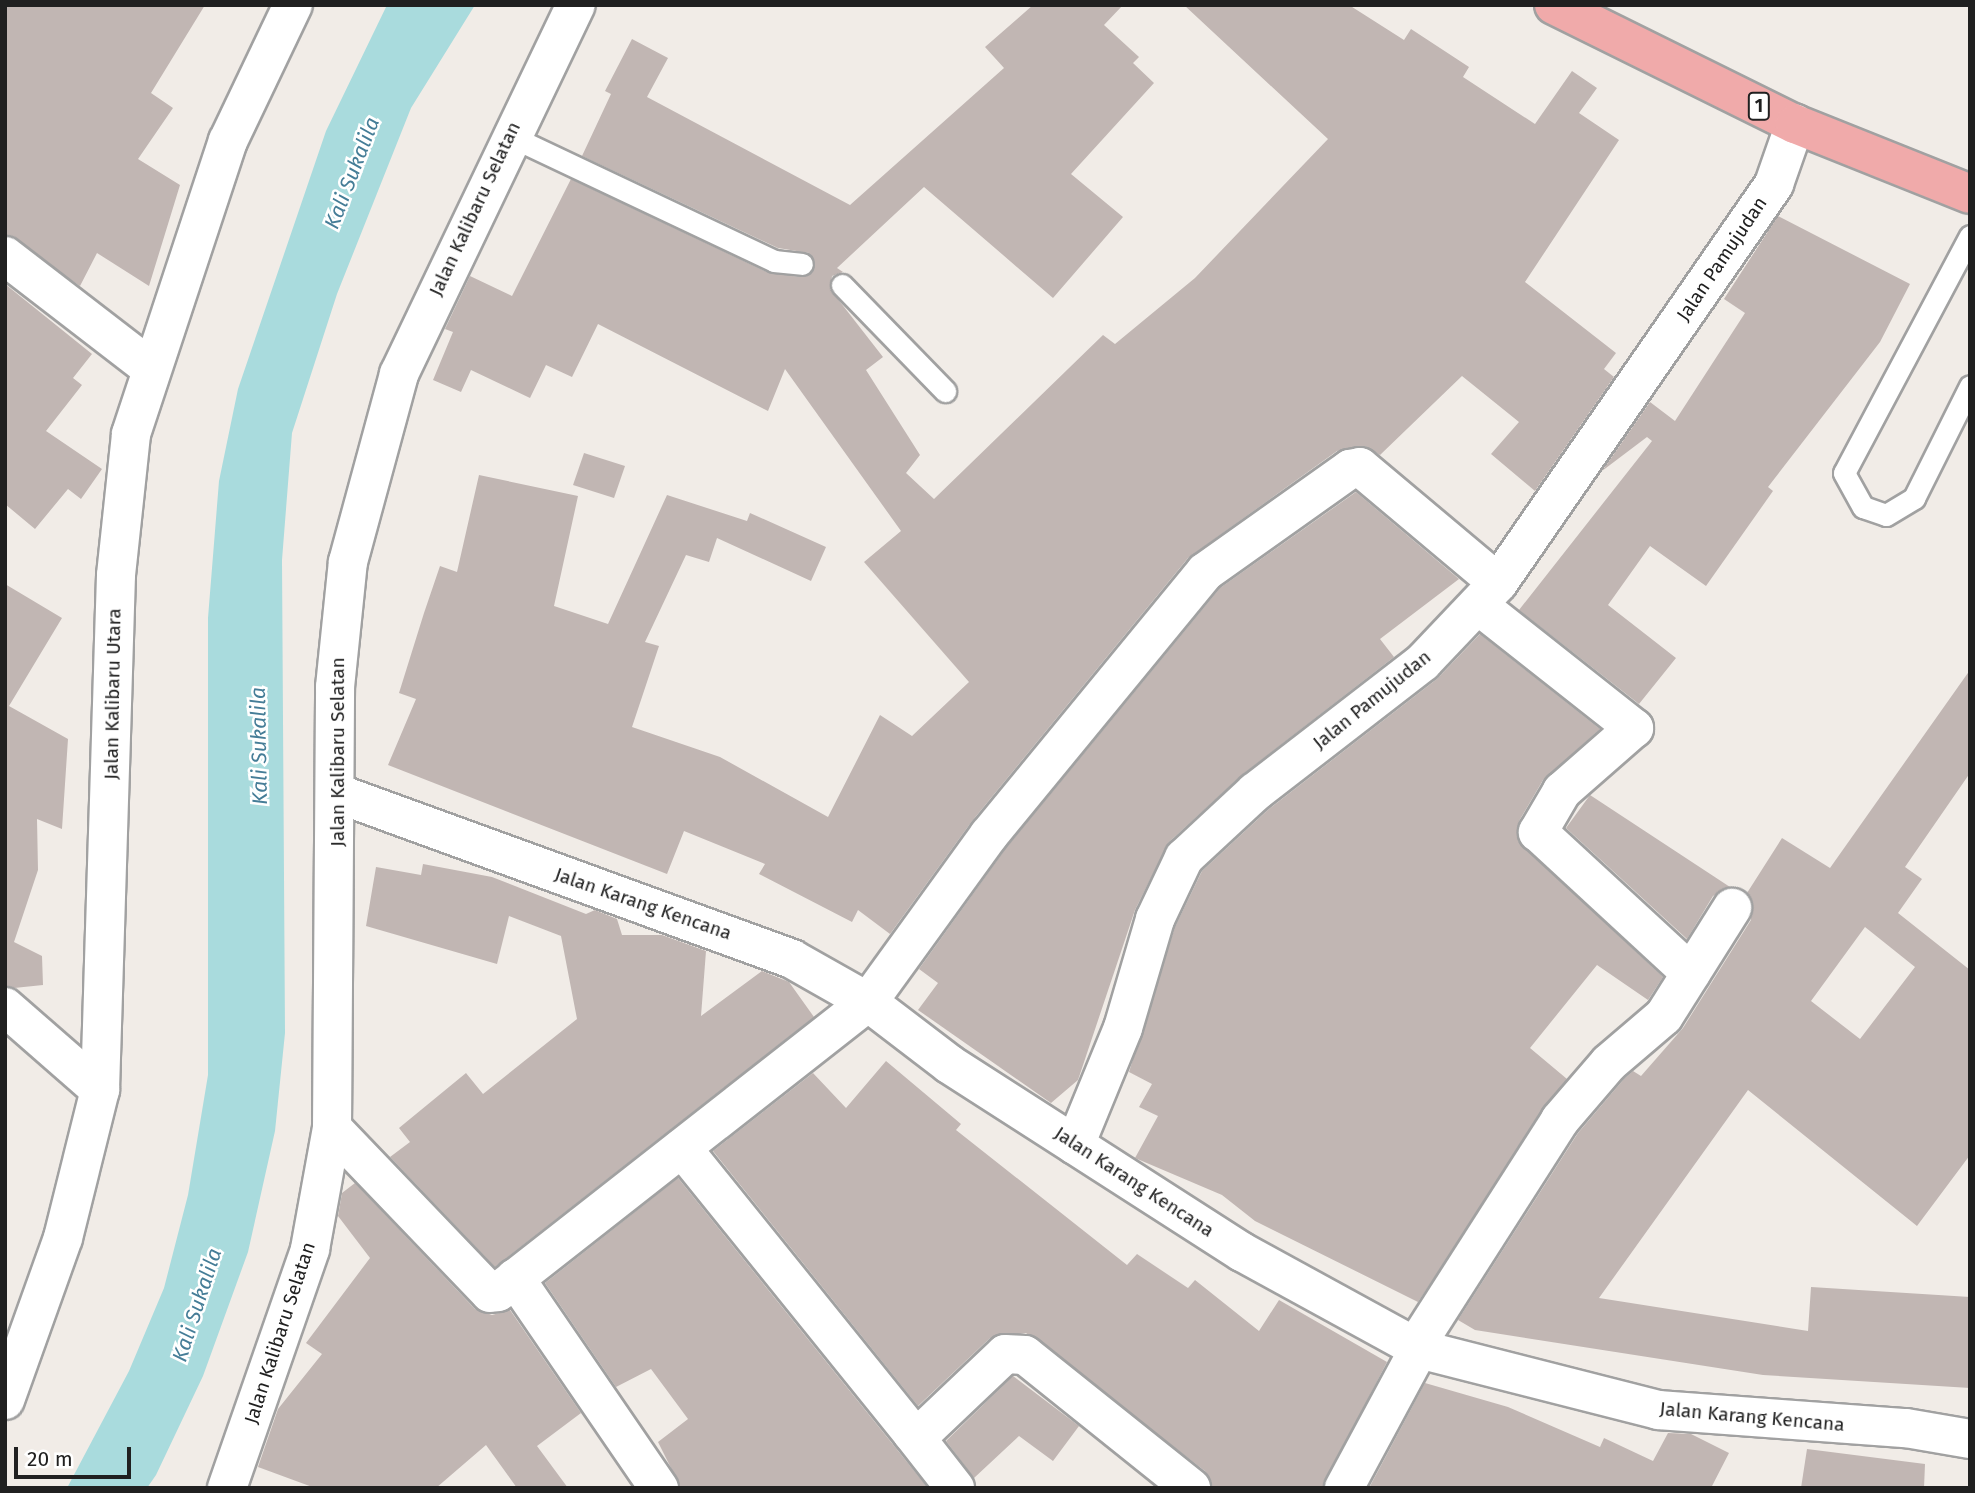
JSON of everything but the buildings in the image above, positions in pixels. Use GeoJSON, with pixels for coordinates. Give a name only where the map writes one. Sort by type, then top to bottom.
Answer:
{"type":"FeatureCollection","features":[{"type":"Feature","properties":{"kind":"highway","name":"1"},"geometry":{"type":"LineString","coordinates":[[1554,5],[1795,124],[1970,194]]}},
{"type":"Feature","properties":{"kind":"street","name":"Jalan Kalibaru Utara"},"geometry":{"type":"LineString","coordinates":[[6,1396],[63,1238],[100,1090],[119,513],[149,367],[228,141],[293,5]]}},
{"type":"Feature","properties":{"kind":"street","name":"Jalan Kalibaru Selatan"},"geometry":{"type":"LineString","coordinates":[[235,1485],[310,1249],[332,1129],[339,794],[335,687],[348,562],[399,374],[508,135],[576,5]]}},
{"type":"Feature","properties":{"kind":"street","name":"Jalan Pamujudan"},"geometry":{"type":"LineString","coordinates":[[1075,1145],[1123,1028],[1155,919],[1184,858],[1246,800],[1423,662],[1488,594],[1774,184],[1795,124]]}},
{"type":"Feature","properties":{"kind":"street"},"geometry":{"type":"LineString","coordinates":[[5,256],[149,367]]}},
{"type":"Feature","properties":{"kind":"street"},"geometry":{"type":"LineString","coordinates":[[332,1129],[490,1293],[515,1278],[868,1002],[989,835],[1205,572],[1350,469],[1360,467],[1488,594],[1634,728],[1562,791],[1538,832],[1690,973]]}},
{"type":"Feature","properties":{"kind":"street","name":"Jalan Karang Kencana"},"geometry":{"type":"LineString","coordinates":[[339,794],[690,918],[792,959],[868,1002],[1075,1145],[1254,1259],[1417,1348],[1658,1409],[1906,1428],[1970,1439]]}},
{"type":"Feature","properties":{"kind":"street"},"geometry":{"type":"LineString","coordinates":[[1344,1488],[1417,1348],[1560,1120],[1609,1063],[1664,1016],[1732,908]]}},
{"type":"Feature","properties":{"kind":"street"},"geometry":{"type":"LineString","coordinates":[[5,1007],[100,1090]]}},
{"type":"Feature","properties":{"kind":"street"},"geometry":{"type":"LineString","coordinates":[[682,1148],[955,1488]]}},
{"type":"Feature","properties":{"kind":"street"},"geometry":{"type":"LineString","coordinates":[[515,1278],[659,1488]]}},
{"type":"Feature","properties":{"kind":"street"},"geometry":{"type":"LineString","coordinates":[[912,1433],[925,1430],[1005,1354],[1025,1355],[1191,1488]]}},
{"type":"Feature","properties":{"kind":"lane"},"geometry":{"type":"LineString","coordinates":[[508,135],[779,263],[802,264]]}},
{"type":"Feature","properties":{"kind":"lane"},"geometry":{"type":"LineString","coordinates":[[1970,236],[1844,472],[1863,507],[1886,515],[1914,498],[1970,386]]}},
{"type":"Feature","properties":{"kind":"lane"},"geometry":{"type":"LineString","coordinates":[[842,285],[944,391]]}},
{"type":"Feature","properties":{"kind":"water","name":"Kali Sukalila"},"geometry":{"type":"Polygon","coordinates":[[[387,5],[475,5],[411,108],[337,294],[292,433],[282,560],[285,1033],[275,1131],[248,1252],[203,1376],[156,1475],[147,1488],[67,1488],[129,1371],[164,1288],[188,1195],[208,1075],[208,618],[219,481],[238,389],[326,131],[387,5]]]}}]}
